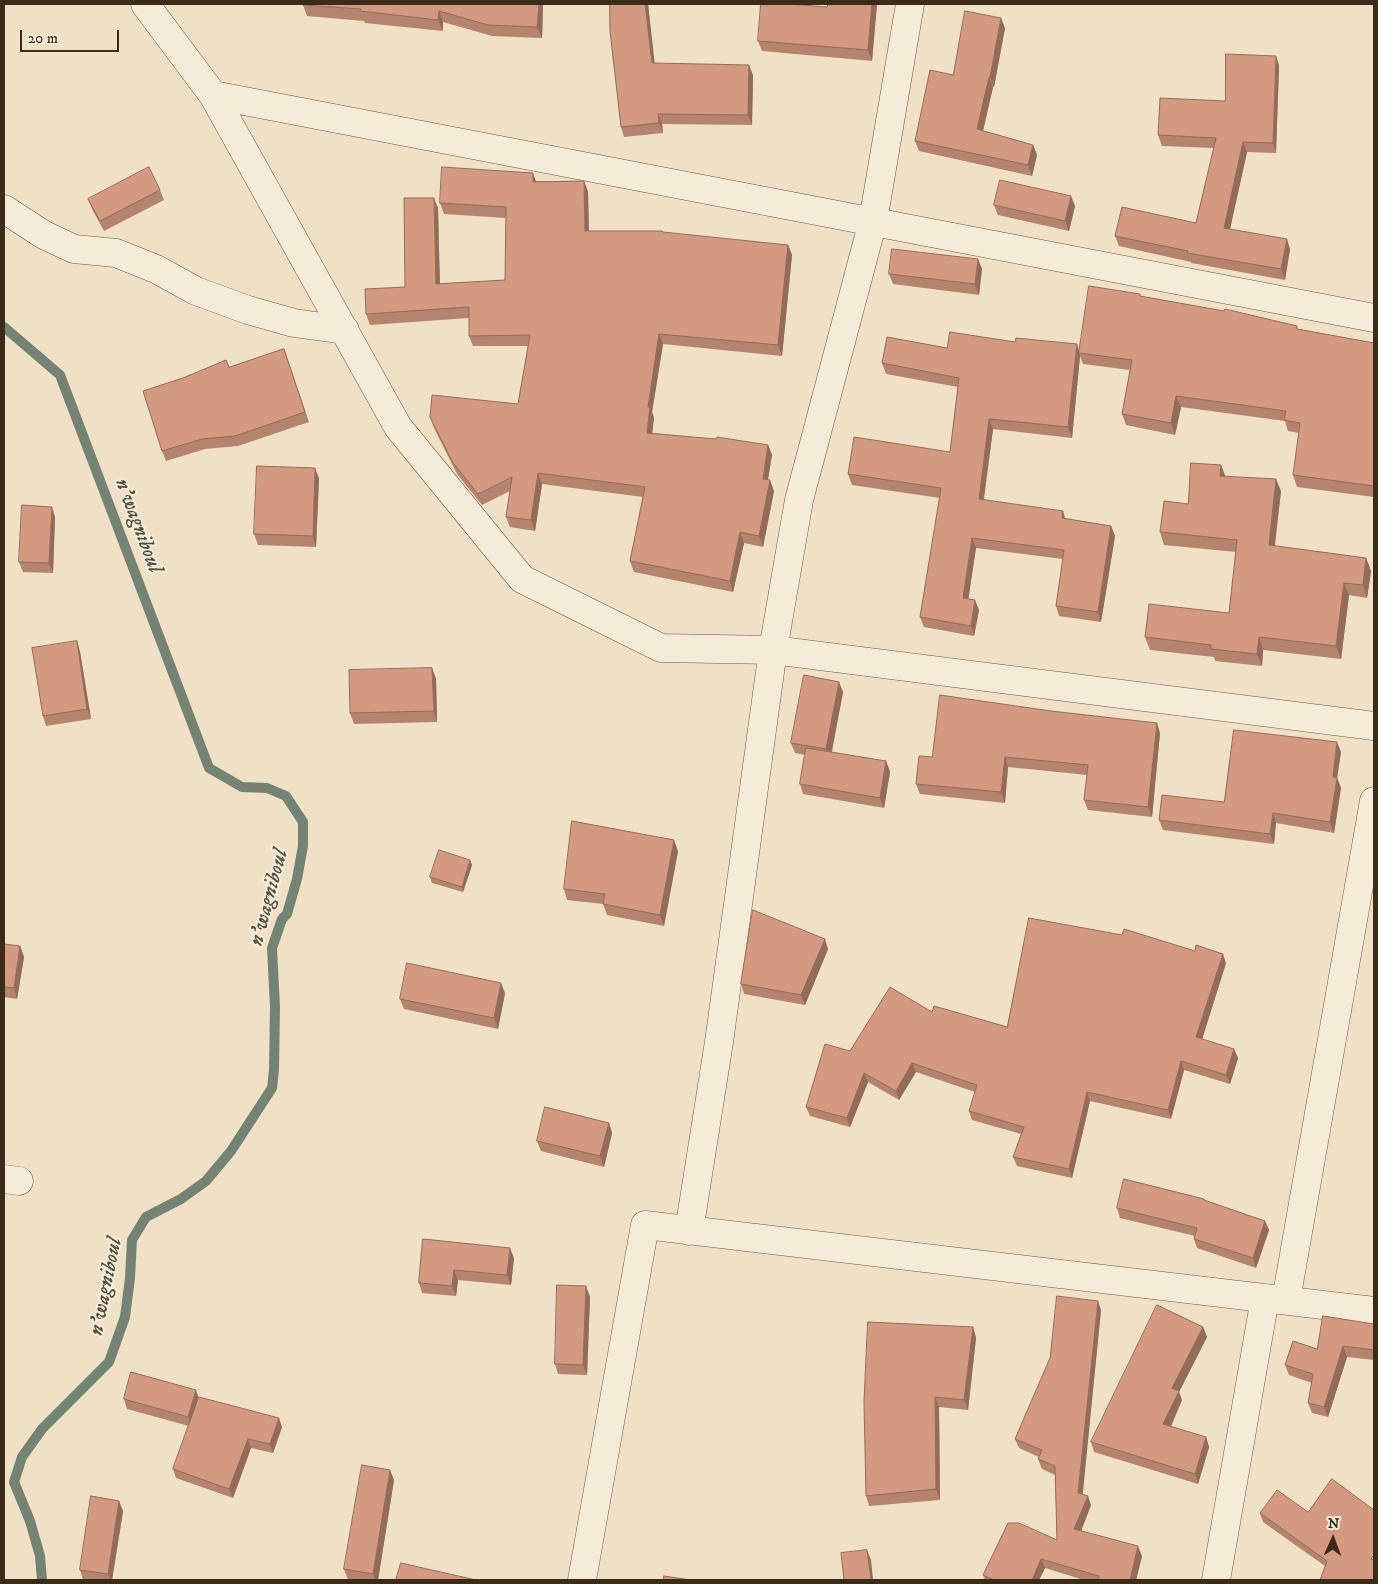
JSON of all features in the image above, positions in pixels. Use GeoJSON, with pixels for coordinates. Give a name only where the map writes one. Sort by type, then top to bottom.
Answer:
{"type":"FeatureCollection","features":[{"type":"Feature","properties":{"kind":"street"},"geometry":{"type":"LineString","coordinates":[[145,4],[213,95],[398,427],[522,579],[662,648],[773,650],[1374,726]]}},
{"type":"Feature","properties":{"kind":"street"},"geometry":{"type":"LineString","coordinates":[[689,1231],[719,1042],[773,650],[799,500],[873,222],[910,4]]}},
{"type":"Feature","properties":{"kind":"street"},"geometry":{"type":"LineString","coordinates":[[213,95],[1374,318]]}},
{"type":"Feature","properties":{"kind":"street"},"geometry":{"type":"LineString","coordinates":[[4,209],[44,235],[74,249],[116,253],[156,269],[196,291],[248,310],[294,323],[345,330]]}},
{"type":"Feature","properties":{"kind":"street"},"geometry":{"type":"LineString","coordinates":[[1216,1580],[1276,1299],[1374,801]]}},
{"type":"Feature","properties":{"kind":"street"},"geometry":{"type":"LineString","coordinates":[[582,1580],[645,1226],[1374,1311]]}},
{"type":"Feature","properties":{"kind":"building"},"geometry":{"type":"Polygon","coordinates":[[[303,4],[539,4],[537,27],[488,25],[439,11],[438,20],[360,11],[361,9],[303,4]]]}},
{"type":"Feature","properties":{"kind":"building"},"geometry":{"type":"Polygon","coordinates":[[[610,4],[645,4],[652,63],[749,65],[748,115],[658,114],[659,123],[621,127],[610,31],[610,4]]]}},
{"type":"Feature","properties":{"kind":"building"},"geometry":{"type":"Polygon","coordinates":[[[761,4],[827,7],[828,4],[872,4],[868,50],[758,41],[761,4]]]}},
{"type":"Feature","properties":{"kind":"building"},"geometry":{"type":"Polygon","coordinates":[[[965,11],[1001,18],[990,77],[977,129],[1033,145],[1028,165],[915,141],[930,70],[953,75],[965,11]]]}},
{"type":"Feature","properties":{"kind":"building"},"geometry":{"type":"Polygon","coordinates":[[[1226,54],[1276,56],[1273,143],[1243,142],[1224,228],[1287,239],[1281,269],[1187,253],[1188,251],[1115,236],[1122,207],[1196,223],[1216,138],[1158,135],[1160,98],[1225,101],[1226,54]]]}},
{"type":"Feature","properties":{"kind":"building"},"geometry":{"type":"Polygon","coordinates":[[[149,167],[160,190],[100,221],[88,199],[149,167]]]}},
{"type":"Feature","properties":{"kind":"building"},"geometry":{"type":"Polygon","coordinates":[[[442,167],[533,173],[533,182],[584,181],[585,231],[662,231],[788,245],[778,345],[659,334],[648,407],[650,407],[647,433],[716,439],[717,437],[768,445],[763,479],[770,480],[759,536],[740,532],[730,581],[630,561],[645,487],[538,473],[531,520],[506,517],[512,477],[478,494],[453,463],[430,417],[432,395],[518,404],[530,335],[469,336],[469,307],[366,314],[365,289],[405,287],[404,198],[434,198],[436,284],[505,280],[506,207],[440,203],[442,167]]]}},
{"type":"Feature","properties":{"kind":"building"},"geometry":{"type":"Polygon","coordinates":[[[1000,180],[1071,196],[1065,221],[994,205],[1000,180]]]}},
{"type":"Feature","properties":{"kind":"building"},"geometry":{"type":"Polygon","coordinates":[[[892,249],[978,259],[975,284],[889,274],[892,249]]]}},
{"type":"Feature","properties":{"kind":"building"},"geometry":{"type":"Polygon","coordinates":[[[1089,286],[1224,311],[1225,309],[1297,326],[1297,329],[1374,343],[1374,486],[1293,475],[1300,423],[1284,420],[1286,411],[1176,396],[1171,423],[1122,414],[1132,360],[1079,353],[1089,286]]]}},
{"type":"Feature","properties":{"kind":"building"},"geometry":{"type":"Polygon","coordinates":[[[950,332],[1015,342],[1016,338],[1077,344],[1068,427],[989,419],[979,499],[1063,511],[1062,518],[1111,526],[1098,612],[1056,606],[1064,550],[972,538],[963,598],[975,600],[971,626],[920,617],[941,488],[848,474],[854,437],[950,452],[959,378],[882,363],[887,337],[947,348],[950,332]]]}},
{"type":"Feature","properties":{"kind":"building"},"geometry":{"type":"Polygon","coordinates":[[[284,349],[305,412],[235,436],[202,439],[162,451],[143,391],[183,378],[226,360],[229,367],[284,349]]]}},
{"type":"Feature","properties":{"kind":"building"},"geometry":{"type":"Polygon","coordinates":[[[1191,463],[1221,465],[1220,476],[1276,479],[1269,545],[1366,558],[1363,585],[1344,583],[1336,646],[1259,637],[1257,654],[1211,649],[1211,645],[1145,637],[1149,604],[1229,613],[1237,540],[1160,532],[1164,501],[1188,504],[1191,463]]]}},
{"type":"Feature","properties":{"kind":"building"},"geometry":{"type":"Polygon","coordinates":[[[257,466],[315,468],[313,536],[254,534],[257,466]]]}},
{"type":"Feature","properties":{"kind":"building"},"geometry":{"type":"Polygon","coordinates":[[[22,505],[52,507],[49,563],[19,562],[22,505]]]}},
{"type":"Feature","properties":{"kind":"building"},"geometry":{"type":"Polygon","coordinates":[[[77,641],[87,709],[43,716],[32,648],[77,641]]]}},
{"type":"Feature","properties":{"kind":"building"},"geometry":{"type":"Polygon","coordinates":[[[432,668],[434,711],[350,713],[349,670],[432,668]]]}},
{"type":"Feature","properties":{"kind":"building"},"geometry":{"type":"Polygon","coordinates":[[[804,675],[839,682],[826,749],[791,743],[804,675]]]}},
{"type":"Feature","properties":{"kind":"building"},"geometry":{"type":"Polygon","coordinates":[[[940,695],[1051,711],[1157,723],[1148,807],[1084,800],[1088,765],[1005,757],[1001,792],[916,784],[919,756],[932,757],[940,695]]]}},
{"type":"Feature","properties":{"kind":"building"},"geometry":{"type":"Polygon","coordinates":[[[1234,730],[1337,742],[1333,777],[1337,778],[1330,822],[1273,813],[1270,834],[1159,820],[1162,795],[1224,802],[1234,730]]]}},
{"type":"Feature","properties":{"kind":"building"},"geometry":{"type":"Polygon","coordinates":[[[806,748],[886,761],[880,798],[800,784],[806,748]]]}},
{"type":"Feature","properties":{"kind":"building"},"geometry":{"type":"Polygon","coordinates":[[[572,821],[674,840],[660,915],[603,904],[605,894],[564,889],[572,821]]]}},
{"type":"Feature","properties":{"kind":"building"},"geometry":{"type":"Polygon","coordinates":[[[439,850],[470,860],[462,887],[430,877],[439,850]]]}},
{"type":"Feature","properties":{"kind":"building"},"geometry":{"type":"Polygon","coordinates":[[[753,910],[825,939],[801,995],[741,984],[753,910]]]}},
{"type":"Feature","properties":{"kind":"building"},"geometry":{"type":"Polygon","coordinates":[[[1029,918],[1122,935],[1124,929],[1195,951],[1196,945],[1223,954],[1196,1037],[1234,1049],[1226,1075],[1181,1061],[1168,1110],[1087,1092],[1069,1169],[1013,1157],[1024,1127],[969,1111],[977,1085],[912,1063],[896,1091],[864,1073],[847,1118],[806,1107],[825,1044],[850,1051],[890,987],[932,1012],[934,1006],[1007,1027],[1029,918]]]}},
{"type":"Feature","properties":{"kind":"building"},"geometry":{"type":"Polygon","coordinates":[[[4,944],[20,946],[14,988],[4,987],[4,944]]]}},
{"type":"Feature","properties":{"kind":"building"},"geometry":{"type":"Polygon","coordinates":[[[407,963],[501,983],[494,1018],[400,999],[407,963]]]}},
{"type":"Feature","properties":{"kind":"building"},"geometry":{"type":"Polygon","coordinates":[[[545,1107],[609,1123],[600,1156],[537,1141],[545,1107]]]}},
{"type":"Feature","properties":{"kind":"building"},"geometry":{"type":"Polygon","coordinates":[[[1124,1179],[1204,1199],[1265,1221],[1253,1258],[1194,1239],[1197,1228],[1117,1208],[1124,1179]]]}},
{"type":"Feature","properties":{"kind":"building"},"geometry":{"type":"Polygon","coordinates":[[[423,1239],[510,1248],[507,1275],[454,1270],[452,1286],[419,1283],[423,1239]]]}},
{"type":"Feature","properties":{"kind":"building"},"geometry":{"type":"Polygon","coordinates":[[[557,1285],[586,1286],[583,1365],[555,1364],[557,1285]]]}},
{"type":"Feature","properties":{"kind":"building"},"geometry":{"type":"Polygon","coordinates":[[[1057,1296],[1098,1301],[1078,1493],[1088,1496],[1074,1529],[1138,1546],[1130,1580],[1098,1580],[1099,1576],[1041,1559],[1032,1580],[994,1580],[983,1575],[1008,1523],[1019,1523],[1057,1540],[1055,1466],[1038,1459],[1042,1450],[1015,1439],[1050,1358],[1057,1296]]]}},
{"type":"Feature","properties":{"kind":"building"},"geometry":{"type":"Polygon","coordinates":[[[1157,1305],[1203,1327],[1172,1388],[1179,1391],[1163,1424],[1206,1437],[1195,1474],[1091,1442],[1157,1305]]]}},
{"type":"Feature","properties":{"kind":"building"},"geometry":{"type":"Polygon","coordinates":[[[1323,1316],[1374,1324],[1374,1350],[1343,1346],[1324,1407],[1308,1403],[1313,1374],[1285,1365],[1293,1341],[1317,1349],[1323,1316]]]}},
{"type":"Feature","properties":{"kind":"building"},"geometry":{"type":"Polygon","coordinates":[[[868,1322],[973,1327],[964,1400],[935,1397],[936,1489],[866,1496],[864,1402],[868,1322]]]}},
{"type":"Feature","properties":{"kind":"building"},"geometry":{"type":"Polygon","coordinates":[[[131,1372],[196,1390],[188,1417],[124,1399],[131,1372]]]}},
{"type":"Feature","properties":{"kind":"building"},"geometry":{"type":"Polygon","coordinates":[[[199,1397],[279,1418],[270,1444],[248,1439],[229,1489],[173,1469],[199,1397]]]}},
{"type":"Feature","properties":{"kind":"building"},"geometry":{"type":"Polygon","coordinates":[[[362,1465],[390,1470],[373,1574],[344,1569],[362,1465]]]}},
{"type":"Feature","properties":{"kind":"building"},"geometry":{"type":"Polygon","coordinates":[[[1332,1479],[1374,1510],[1374,1555],[1371,1559],[1374,1560],[1374,1580],[1320,1580],[1327,1561],[1260,1513],[1277,1490],[1308,1512],[1332,1479]]]}},
{"type":"Feature","properties":{"kind":"building"},"geometry":{"type":"Polygon","coordinates":[[[91,1496],[119,1501],[108,1574],[80,1570],[91,1496]]]}},
{"type":"Feature","properties":{"kind":"building"},"geometry":{"type":"Polygon","coordinates":[[[867,1550],[871,1580],[844,1580],[841,1553],[867,1550]]]}},
{"type":"Feature","properties":{"kind":"building"},"geometry":{"type":"Polygon","coordinates":[[[401,1563],[476,1580],[396,1580],[401,1563]]]}},
{"type":"Feature","properties":{"kind":"building"},"geometry":{"type":"Polygon","coordinates":[[[664,1576],[691,1580],[664,1580],[664,1576]]]}},
{"type":"Feature","properties":{"kind":"waterway","name":"n'wagniboul"},"geometry":{"type":"LineString","coordinates":[[4,327],[60,375],[209,768],[242,787],[267,788],[286,796],[303,822],[303,846],[297,879],[287,914],[282,919],[272,948],[275,1007],[272,1088],[231,1151],[206,1181],[181,1199],[146,1217],[132,1240],[125,1317],[109,1362],[42,1429],[22,1457],[14,1482],[30,1521],[40,1556],[42,1580]]}}]}
